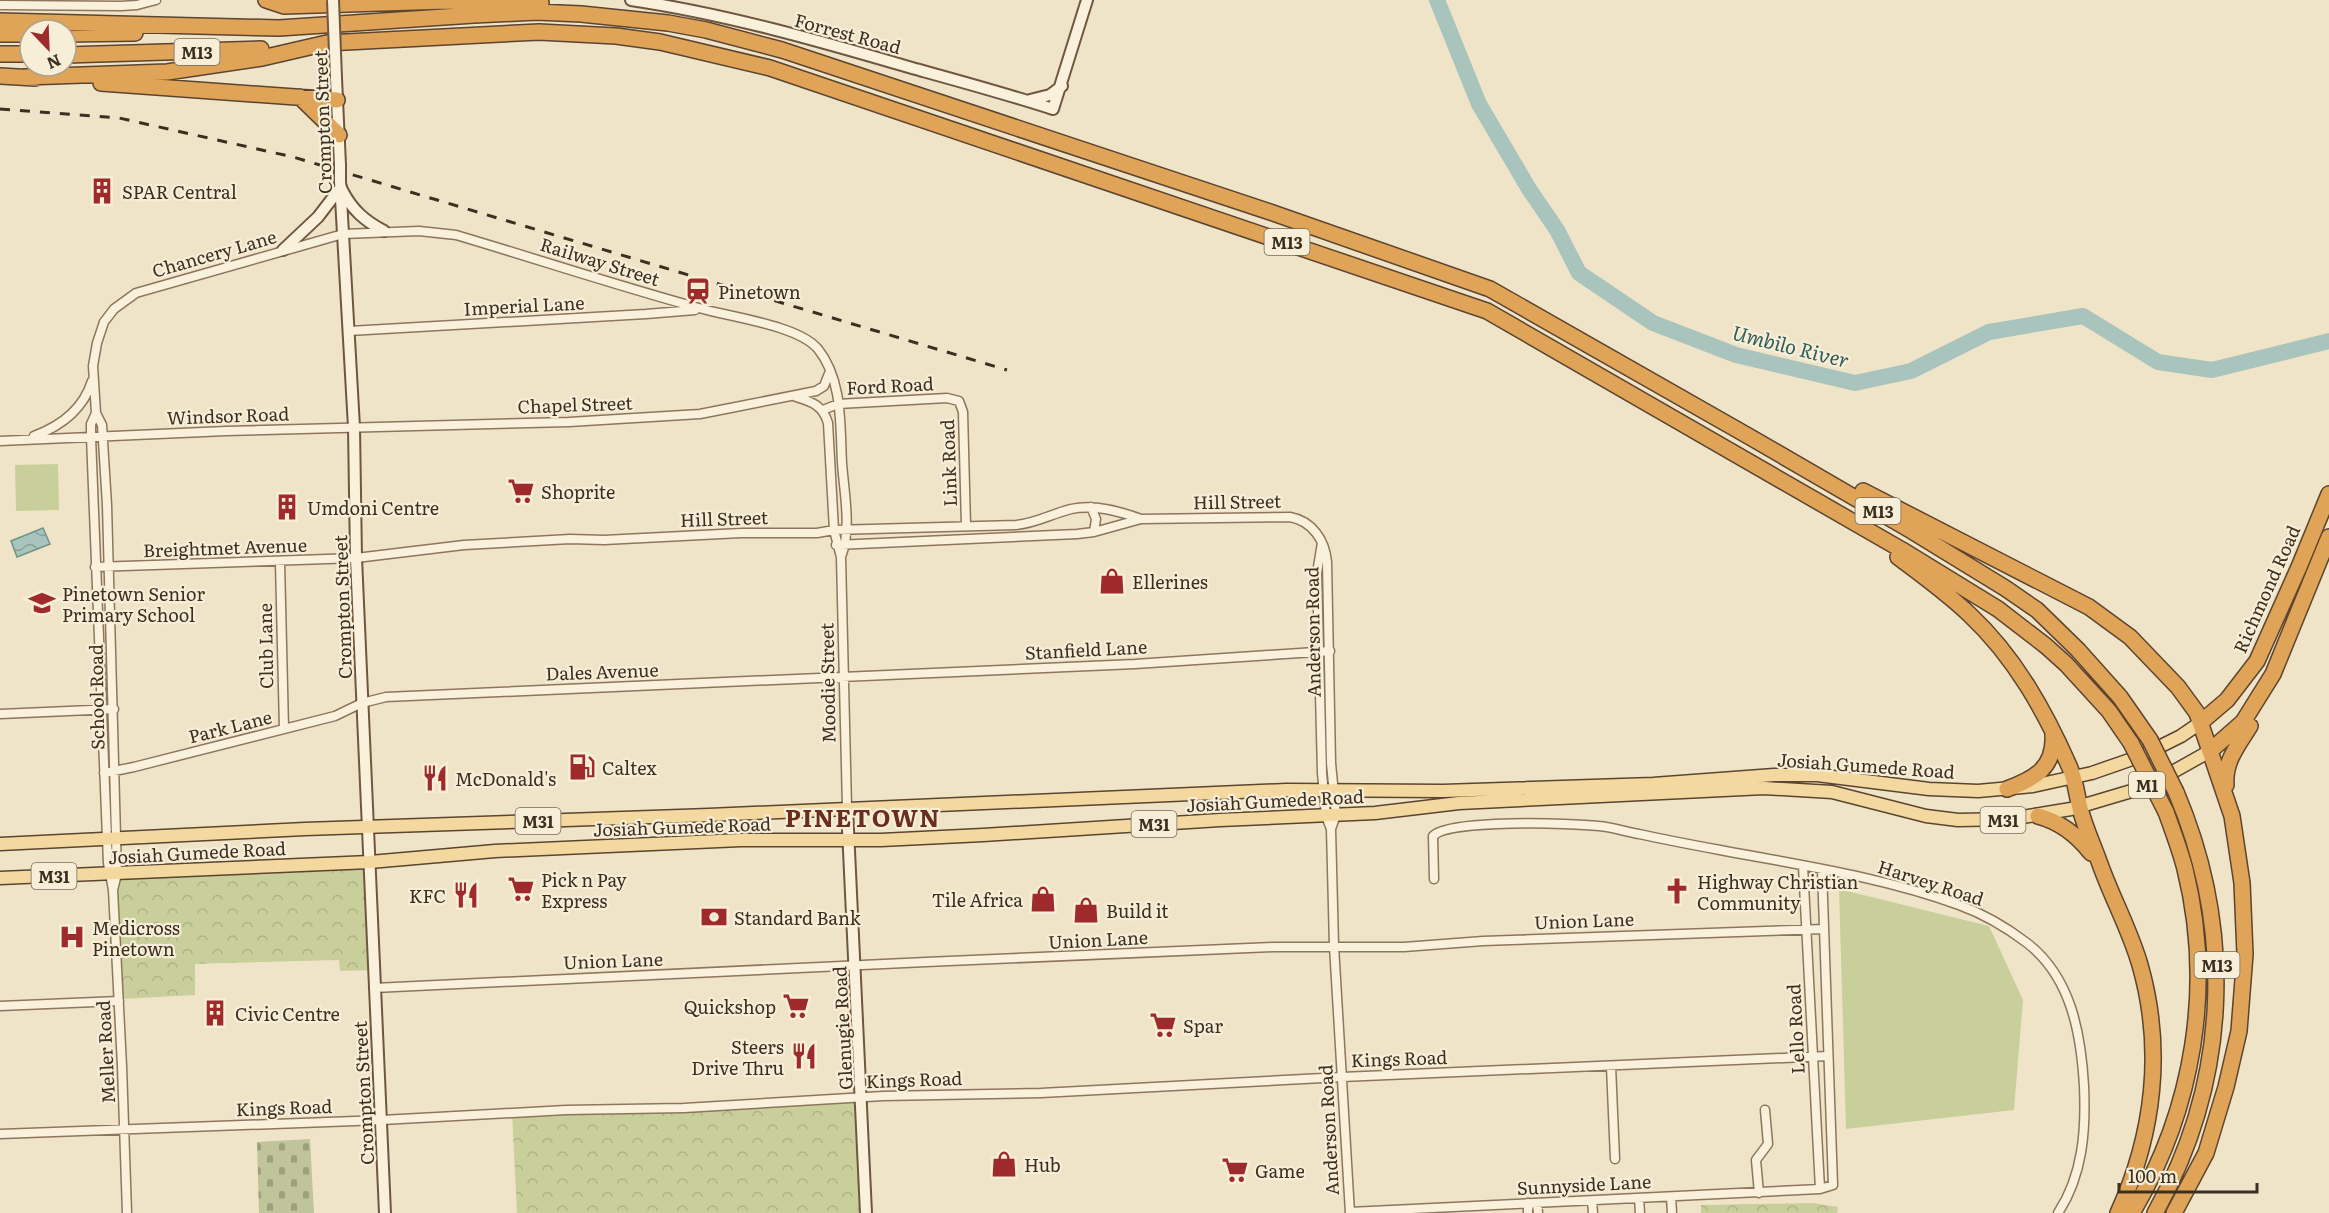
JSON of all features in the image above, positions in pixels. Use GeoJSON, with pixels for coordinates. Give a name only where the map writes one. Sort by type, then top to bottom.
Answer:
{"type":"FeatureCollection","features":[{"type":"Feature","properties":{"kind":"highway"},"geometry":{"type":"LineString","coordinates":[[266,0],[284,6],[446,1],[566,4],[639,14],[668,23]]}},
{"type":"Feature","properties":{"kind":"highway","name":"M13"},"geometry":{"type":"LineString","coordinates":[[78,34],[279,28],[537,12],[599,15],[668,23],[706,30],[782,50],[1273,213],[1490,289],[1912,531],[2037,610],[2101,674],[2120,697],[2150,740],[2176,792],[2194,838],[2206,881],[2214,927],[2217,968],[2212,1043],[2200,1105],[2189,1140],[2155,1213]]}},
{"type":"Feature","properties":{"kind":"highway"},"geometry":{"type":"LineString","coordinates":[[0,21],[279,28]]}},
{"type":"Feature","properties":{"kind":"highway","name":"M13"},"geometry":{"type":"LineString","coordinates":[[78,55],[244,50],[539,32],[660,42],[770,68],[1487,311],[1902,549],[1998,609],[2066,664],[2109,711],[2131,743],[2166,812],[2185,868],[2196,934],[2199,994],[2190,1066],[2181,1101],[2155,1169],[2132,1213]]}},
{"type":"Feature","properties":{"kind":"highway"},"geometry":{"type":"LineString","coordinates":[[0,34],[18,34]]}},
{"type":"Feature","properties":{"kind":"highway"},"geometry":{"type":"LineString","coordinates":[[78,75],[167,72],[262,58],[327,44]]}},
{"type":"Feature","properties":{"kind":"highway"},"geometry":{"type":"LineString","coordinates":[[0,54],[18,54]]}},
{"type":"Feature","properties":{"kind":"highway"},"geometry":{"type":"LineString","coordinates":[[0,76],[18,77]]}},
{"type":"Feature","properties":{"kind":"highway"},"geometry":{"type":"LineString","coordinates":[[40,78],[337,100]]}},
{"type":"Feature","properties":{"kind":"highway"},"geometry":{"type":"LineString","coordinates":[[300,97],[339,140]]}},
{"type":"Feature","properties":{"kind":"highway"},"geometry":{"type":"LineString","coordinates":[[1686,424],[1892,552],[1968,612],[1988,632],[2018,670],[2043,712],[2074,778],[2080,807],[2140,965],[2149,1007],[2153,1051],[2149,1121],[2135,1173],[2118,1213]]}},
{"type":"Feature","properties":{"kind":"highway"},"geometry":{"type":"LineString","coordinates":[[1750,437],[1804,459],[1915,519],[2089,607],[2130,637],[2178,687],[2197,713],[2226,797],[2236,837],[2244,905],[2245,954],[2239,1031],[2226,1087],[2205,1153],[2174,1213]]}},
{"type":"Feature","properties":{"kind":"highway","name":"Richmond Road"},"geometry":{"type":"LineString","coordinates":[[2200,723],[2236,690],[2261,651],[2329,494]]}},
{"type":"Feature","properties":{"kind":"highway","name":"Richmond Road"},"geometry":{"type":"LineString","coordinates":[[2210,751],[2243,722],[2273,675],[2329,537]]}},
{"type":"Feature","properties":{"kind":"highway"},"geometry":{"type":"LineString","coordinates":[[2178,687],[2192,698],[2209,702],[2236,690]]}},
{"type":"Feature","properties":{"kind":"highway"},"geometry":{"type":"LineString","coordinates":[[2226,797],[2227,767],[2230,757],[2250,726],[2263,692]]}},
{"type":"Feature","properties":{"kind":"highway"},"geometry":{"type":"LineString","coordinates":[[2007,789],[2035,777],[2043,770],[2051,755],[2053,735]]}},
{"type":"Feature","properties":{"kind":"highway"},"geometry":{"type":"LineString","coordinates":[[2038,816],[2060,824],[2082,841],[2105,877]]}},
{"type":"Feature","properties":{"kind":"main road","name":"Richmond Road"},"geometry":{"type":"LineString","coordinates":[[2074,778],[2141,756],[2181,736],[2200,723]]}},
{"type":"Feature","properties":{"kind":"main road","name":"Richmond Road"},"geometry":{"type":"LineString","coordinates":[[2080,807],[2135,790],[2162,778],[2210,751]]}},
{"type":"Feature","properties":{"kind":"main road","name":"Josiah Gumede Road"},"geometry":{"type":"LineString","coordinates":[[0,844],[1329,789],[1443,791],[1653,784],[1789,775],[1929,789],[2007,789],[2074,778]]}},
{"type":"Feature","properties":{"kind":"main road","name":"Josiah Gumede Road"},"geometry":{"type":"LineString","coordinates":[[0,878],[370,862],[495,851],[741,840],[849,841],[1375,813],[1459,803],[1764,788],[1816,790],[1926,816],[1958,820],[2010,819],[2080,807]]}},
{"type":"Feature","properties":{"kind":"street"},"geometry":{"type":"LineString","coordinates":[[0,5],[121,6],[156,0]]}},
{"type":"Feature","properties":{"kind":"street","name":"Crompton Street"},"geometry":{"type":"LineString","coordinates":[[333,0],[340,184],[354,427],[356,558],[386,1213]]}},
{"type":"Feature","properties":{"kind":"street","name":"Forrest Road"},"geometry":{"type":"LineString","coordinates":[[631,0],[758,25],[1053,109],[1062,86]]}},
{"type":"Feature","properties":{"kind":"street"},"geometry":{"type":"LineString","coordinates":[[1027,101],[1050,95],[1062,86],[1087,0]]}},
{"type":"Feature","properties":{"kind":"street"},"geometry":{"type":"LineString","coordinates":[[283,250],[318,217],[340,184],[354,210],[367,222],[384,231]]}},
{"type":"Feature","properties":{"kind":"street","name":"Railway Street"},"geometry":{"type":"LineString","coordinates":[[343,234],[428,231],[456,235],[702,309],[779,328],[816,347],[831,371],[838,404]]}},
{"type":"Feature","properties":{"kind":"street","name":"Chancery Lane"},"geometry":{"type":"LineString","coordinates":[[104,322],[126,298],[143,290],[343,234]]}},
{"type":"Feature","properties":{"kind":"street","name":"Imperial Lane"},"geometry":{"type":"LineString","coordinates":[[349,332],[646,315],[702,309]]}},
{"type":"Feature","properties":{"kind":"street","name":"School Road"},"geometry":{"type":"LineString","coordinates":[[104,322],[94,358],[93,376],[96,413],[102,424],[110,567],[114,709],[109,773]]}},
{"type":"Feature","properties":{"kind":"street","name":"Chapel Street"},"geometry":{"type":"LineString","coordinates":[[354,427],[569,422],[700,414],[796,397],[820,388],[827,381],[831,371]]}},
{"type":"Feature","properties":{"kind":"street"},"geometry":{"type":"LineString","coordinates":[[25,439],[52,428],[74,412],[86,395],[93,376]]}},
{"type":"Feature","properties":{"kind":"street"},"geometry":{"type":"LineString","coordinates":[[796,397],[809,401],[823,410]]}},
{"type":"Feature","properties":{"kind":"street","name":"Ford Road"},"geometry":{"type":"LineString","coordinates":[[823,410],[838,404],[947,398],[959,401]]}},
{"type":"Feature","properties":{"kind":"street","name":"Link Road"},"geometry":{"type":"LineString","coordinates":[[959,401],[963,412],[966,526]]}},
{"type":"Feature","properties":{"kind":"street","name":"Moodie Street"},"geometry":{"type":"LineString","coordinates":[[838,404],[846,545],[841,557]]}},
{"type":"Feature","properties":{"kind":"street","name":"Moodie Street"},"geometry":{"type":"LineString","coordinates":[[823,410],[828,428],[834,530],[836,545],[841,557],[847,808]]}},
{"type":"Feature","properties":{"kind":"street","name":"School Road"},"geometry":{"type":"LineString","coordinates":[[96,413],[91,437],[95,567],[101,709],[109,773],[113,874]]}},
{"type":"Feature","properties":{"kind":"street","name":"Windsor Road"},"geometry":{"type":"LineString","coordinates":[[0,441],[354,427]]}},
{"type":"Feature","properties":{"kind":"street"},"geometry":{"type":"LineString","coordinates":[[1091,507],[1096,519],[1094,532]]}},
{"type":"Feature","properties":{"kind":"street","name":"Hill Street"},"geometry":{"type":"LineString","coordinates":[[356,558],[464,545],[570,539],[817,533],[834,530],[1033,524],[1069,509],[1091,507],[1141,519]]}},
{"type":"Feature","properties":{"kind":"street","name":"Hill Street"},"geometry":{"type":"LineString","coordinates":[[836,545],[1094,532],[1141,519],[1290,517],[1304,521],[1317,533],[1322,543]]}},
{"type":"Feature","properties":{"kind":"street","name":"Anderson Road"},"geometry":{"type":"LineString","coordinates":[[1322,543],[1317,573],[1319,651],[1331,815],[1334,946],[1350,1212]]}},
{"type":"Feature","properties":{"kind":"street","name":"Anderson Road"},"geometry":{"type":"LineString","coordinates":[[1322,543],[1327,562],[1330,651],[1331,763],[1329,789]]}},
{"type":"Feature","properties":{"kind":"street","name":"Breightmet Avenue"},"geometry":{"type":"LineString","coordinates":[[95,567],[356,558]]}},
{"type":"Feature","properties":{"kind":"street","name":"Club Lane"},"geometry":{"type":"LineString","coordinates":[[280,562],[284,729]]}},
{"type":"Feature","properties":{"kind":"street","name":"Stanfield Lane"},"geometry":{"type":"LineString","coordinates":[[844,677],[1147,663],[1330,651]]}},
{"type":"Feature","properties":{"kind":"street","name":"Dales Avenue"},"geometry":{"type":"LineString","coordinates":[[363,703],[396,697],[844,677]]}},
{"type":"Feature","properties":{"kind":"street","name":"Park Lane"},"geometry":{"type":"LineString","coordinates":[[109,773],[335,716],[363,703]]}},
{"type":"Feature","properties":{"kind":"street"},"geometry":{"type":"LineString","coordinates":[[0,714],[114,709]]}},
{"type":"Feature","properties":{"kind":"street","name":"Glenugie Road"},"geometry":{"type":"LineString","coordinates":[[847,808],[866,1213]]}},
{"type":"Feature","properties":{"kind":"street","name":"Harvey Road"},"geometry":{"type":"LineString","coordinates":[[1434,879],[1431,843],[1435,833],[1442,829],[1501,824],[1600,826],[1803,866],[1919,892],[1978,913],[2003,926],[2027,943],[2058,975],[2069,1001],[2079,1042],[2085,1104],[2084,1133],[2080,1160],[2072,1187],[2058,1213]]}},
{"type":"Feature","properties":{"kind":"street","name":"Lello Road"},"geometry":{"type":"LineString","coordinates":[[1803,866],[1820,1190]]}},
{"type":"Feature","properties":{"kind":"street","name":"Lello Road"},"geometry":{"type":"LineString","coordinates":[[1822,870],[1833,1185]]}},
{"type":"Feature","properties":{"kind":"street","name":"Meller Road"},"geometry":{"type":"LineString","coordinates":[[113,874],[127,1213]]}},
{"type":"Feature","properties":{"kind":"street","name":"Union Lane"},"geometry":{"type":"LineString","coordinates":[[375,988],[855,964],[1334,946],[1404,946],[1483,941],[1824,929]]}},
{"type":"Feature","properties":{"kind":"street"},"geometry":{"type":"LineString","coordinates":[[0,1006],[119,1001]]}},
{"type":"Feature","properties":{"kind":"street","name":"Kings Road"},"geometry":{"type":"LineString","coordinates":[[0,1134],[382,1120],[467,1114],[684,1107],[862,1097],[1041,1093],[1342,1077],[1828,1056]]}},
{"type":"Feature","properties":{"kind":"street"},"geometry":{"type":"LineString","coordinates":[[1611,1066],[1615,1159]]}},
{"type":"Feature","properties":{"kind":"street"},"geometry":{"type":"LineString","coordinates":[[1759,1193],[1756,1160],[1768,1144],[1766,1110]]}},
{"type":"Feature","properties":{"kind":"street","name":"Sunnyside Lane"},"geometry":{"type":"LineString","coordinates":[[1350,1212],[1820,1190],[1833,1185]]}},
{"type":"Feature","properties":{"kind":"street"},"geometry":{"type":"LineString","coordinates":[[1671,1197],[1672,1213]]}},
{"type":"Feature","properties":{"kind":"street"},"geometry":{"type":"LineString","coordinates":[[1639,1198],[1640,1213]]}},
{"type":"Feature","properties":{"kind":"street"},"geometry":{"type":"LineString","coordinates":[[1592,1201],[1593,1213]]}},
{"type":"Feature","properties":{"kind":"street"},"geometry":{"type":"LineString","coordinates":[[1528,1213],[1533,1203]]}},
{"type":"Feature","properties":{"kind":"street"},"geometry":{"type":"LineString","coordinates":[[1533,1203],[1538,1213]]}},
{"type":"Feature","properties":{"kind":"green space"},"geometry":{"type":"Polygon","coordinates":[[[58,464],[59,510],[16,511],[15,465],[58,464]]]}},
{"type":"Feature","properties":{"kind":"green space"},"geometry":{"type":"Polygon","coordinates":[[[370,863],[374,970],[340,971],[339,960],[195,964],[195,995],[120,999],[113,875],[370,863]]]}},
{"type":"Feature","properties":{"kind":"green space"},"geometry":{"type":"Polygon","coordinates":[[[1839,889],[1989,926],[2023,1000],[2014,1110],[1846,1129],[1839,889]]]}},
{"type":"Feature","properties":{"kind":"green space"},"geometry":{"type":"Polygon","coordinates":[[[862,1097],[866,1213],[517,1213],[512,1113],[862,1097]]]}},
{"type":"Feature","properties":{"kind":"green space"},"geometry":{"type":"Polygon","coordinates":[[[310,1139],[314,1213],[259,1213],[257,1142],[310,1139]]]}},
{"type":"Feature","properties":{"kind":"green space"},"geometry":{"type":"Polygon","coordinates":[[[1813,1203],[1838,1207],[1837,1213],[1701,1213],[1701,1205],[1813,1203]]]}},
{"type":"Feature","properties":{"kind":"water"},"geometry":{"type":"Polygon","coordinates":[[[43,528],[50,544],[17,557],[11,541],[43,528]]]}},
{"type":"Feature","properties":{"kind":"waterway","name":"Umbilo River"},"geometry":{"type":"LineString","coordinates":[[1437,0],[1479,104],[1529,189],[1557,230],[1579,273],[1653,323],[1736,355],[1855,383],[1911,371],[1989,332],[2083,316],[2158,362],[2212,370],[2329,341]]}},
{"type":"Feature","properties":{"kind":"railway"},"geometry":{"type":"LineString","coordinates":[[0,109],[119,118],[293,157],[1007,370]]}},
{"type":"Feature","properties":{"kind":"place","name":"SPAR Central"},"geometry":{"type":"Point","coordinates":[102,191]}},
{"type":"Feature","properties":{"kind":"place","name":"Pinetown"},"geometry":{"type":"Point","coordinates":[698,291]}},
{"type":"Feature","properties":{"kind":"place","name":"Shoprite"},"geometry":{"type":"Point","coordinates":[521,491]}},
{"type":"Feature","properties":{"kind":"place","name":"Umdoni Centre"},"geometry":{"type":"Point","coordinates":[287,507]}},
{"type":"Feature","properties":{"kind":"place","name":"Ellerines"},"geometry":{"type":"Point","coordinates":[1112,581]}},
{"type":"Feature","properties":{"kind":"place","name":"Pinetown Senior Primary School"},"geometry":{"type":"Point","coordinates":[42,603]}},
{"type":"Feature","properties":{"kind":"place","name":"Caltex"},"geometry":{"type":"Point","coordinates":[582,767]}},
{"type":"Feature","properties":{"kind":"place","name":"McDonald's"},"geometry":{"type":"Point","coordinates":[435,778]}},
{"type":"Feature","properties":{"kind":"place","name":"Pick n Pay Express"},"geometry":{"type":"Point","coordinates":[521,889]}},
{"type":"Feature","properties":{"kind":"place","name":"Highway Christian Community"},"geometry":{"type":"Point","coordinates":[1677,891]}},
{"type":"Feature","properties":{"kind":"place","name":"KFC"},"geometry":{"type":"Point","coordinates":[466,895]}},
{"type":"Feature","properties":{"kind":"place","name":"Tile Africa"},"geometry":{"type":"Point","coordinates":[1043,899]}},
{"type":"Feature","properties":{"kind":"place","name":"Build it"},"geometry":{"type":"Point","coordinates":[1086,910]}},
{"type":"Feature","properties":{"kind":"place","name":"Standard Bank"},"geometry":{"type":"Point","coordinates":[714,917]}},
{"type":"Feature","properties":{"kind":"place","name":"Medicross Pinetown"},"geometry":{"type":"Point","coordinates":[72,937]}},
{"type":"Feature","properties":{"kind":"place","name":"Quickshop"},"geometry":{"type":"Point","coordinates":[796,1006]}},
{"type":"Feature","properties":{"kind":"place","name":"Civic Centre"},"geometry":{"type":"Point","coordinates":[215,1013]}},
{"type":"Feature","properties":{"kind":"place","name":"Spar"},"geometry":{"type":"Point","coordinates":[1163,1025]}},
{"type":"Feature","properties":{"kind":"place","name":"Steers Drive Thru"},"geometry":{"type":"Point","coordinates":[804,1056]}},
{"type":"Feature","properties":{"kind":"place","name":"Hub"},"geometry":{"type":"Point","coordinates":[1004,1164]}},
{"type":"Feature","properties":{"kind":"place","name":"Game"},"geometry":{"type":"Point","coordinates":[1235,1170]}},
{"type":"Feature","properties":{"kind":"district","name":"PINETOWN"},"geometry":{"type":"Point","coordinates":[863,816]}}]}
